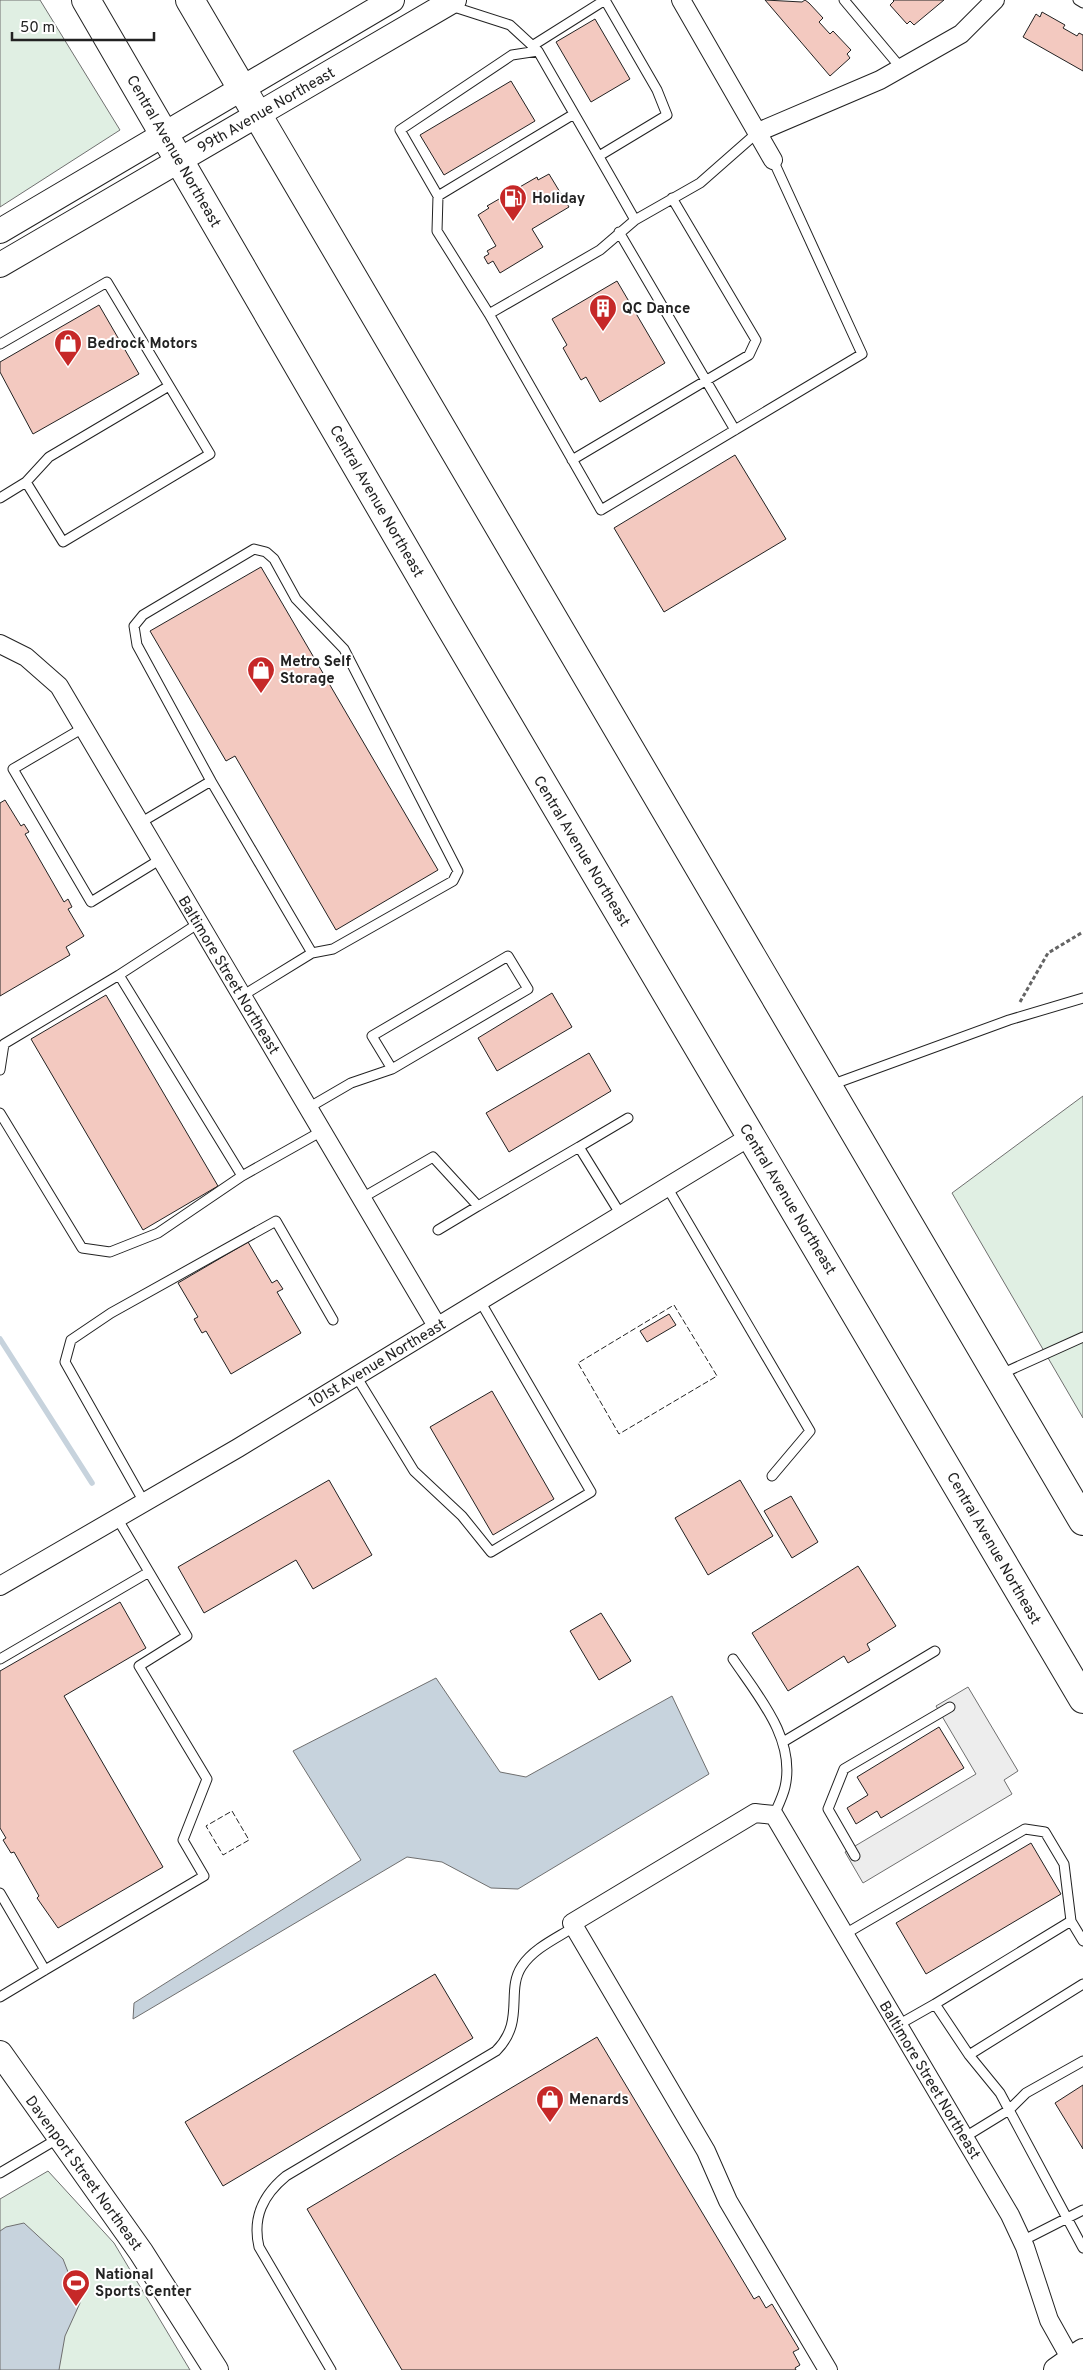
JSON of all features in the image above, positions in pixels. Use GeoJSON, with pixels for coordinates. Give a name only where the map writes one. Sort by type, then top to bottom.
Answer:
{"type":"FeatureCollection","features":[{"type":"Feature","properties":{"kind":"highway","name":"Central Avenue Northeast"},"geometry":{"type":"LineString","coordinates":[[86,0],[447,621],[1083,1699]]}},
{"type":"Feature","properties":{"kind":"highway"},"geometry":{"type":"LineString","coordinates":[[190,0],[1083,1521]]}},
{"type":"Feature","properties":{"kind":"street","name":"99th Avenue Northeast"},"geometry":{"type":"LineString","coordinates":[[0,231],[392,0]]}},
{"type":"Feature","properties":{"kind":"street"},"geometry":{"type":"LineString","coordinates":[[682,0],[773,160]]}},
{"type":"Feature","properties":{"kind":"street"},"geometry":{"type":"LineString","coordinates":[[758,132],[880,80],[961,34],[995,0]]}},
{"type":"Feature","properties":{"kind":"street","name":"99th Avenue Northeast"},"geometry":{"type":"LineString","coordinates":[[0,266],[451,2]]}},
{"type":"Feature","properties":{"kind":"street","name":"Baltimore Street Northeast"},"geometry":{"type":"LineString","coordinates":[[0,644],[26,657],[59,686],[438,1326]]}},
{"type":"Feature","properties":{"kind":"street","name":"101st Avenue Northeast"},"geometry":{"type":"LineString","coordinates":[[0,1586],[356,1376],[751,1136]]}},
{"type":"Feature","properties":{"kind":"street"},"geometry":{"type":"LineString","coordinates":[[774,1816],[754,1813],[572,1923],[702,2143],[728,2201],[828,2370]]}},
{"type":"Feature","properties":{"kind":"street","name":"Baltimore Street Northeast"},"geometry":{"type":"LineString","coordinates":[[774,1816],[1010,2215],[1022,2241],[1048,2320],[1072,2363]]}},
{"type":"Feature","properties":{"kind":"street","name":"Davenport Street Northeast"},"geometry":{"type":"LineString","coordinates":[[0,2053],[141,2252],[216,2370]]}},
{"type":"Feature","properties":{"kind":"lane"},"geometry":{"type":"LineString","coordinates":[[599,156],[668,115],[657,90],[605,0],[535,49],[512,55],[400,130],[438,196],[437,231],[489,314],[601,510],[862,354],[773,160]]}},
{"type":"Feature","properties":{"kind":"lane"},"geometry":{"type":"LineString","coordinates":[[844,0],[901,68]]}},
{"type":"Feature","properties":{"kind":"lane"},"geometry":{"type":"LineString","coordinates":[[1078,0],[1083,3]]}},
{"type":"Feature","properties":{"kind":"lane"},"geometry":{"type":"LineString","coordinates":[[451,2],[510,25],[535,49],[635,220]]}},
{"type":"Feature","properties":{"kind":"lane"},"geometry":{"type":"LineString","coordinates":[[438,196],[574,114]]}},
{"type":"Feature","properties":{"kind":"lane"},"geometry":{"type":"LineString","coordinates":[[489,314],[600,250],[635,220],[700,183],[758,132]]}},
{"type":"Feature","properties":{"kind":"lane"},"geometry":{"type":"LineString","coordinates":[[572,460],[749,355],[756,340],[672,198]]}},
{"type":"Feature","properties":{"kind":"lane"},"geometry":{"type":"LineString","coordinates":[[619,232],[735,430]]}},
{"type":"Feature","properties":{"kind":"lane"},"geometry":{"type":"LineString","coordinates":[[0,344],[107,282],[210,454],[63,542],[26,482]]}},
{"type":"Feature","properties":{"kind":"lane"},"geometry":{"type":"LineString","coordinates":[[0,498],[26,482],[49,458],[169,386]]}},
{"type":"Feature","properties":{"kind":"lane"},"geometry":{"type":"LineString","coordinates":[[242,996],[312,953],[333,949],[453,881],[458,871],[344,649],[296,599],[274,559],[266,552],[254,550],[143,615],[134,626],[137,645],[211,781],[312,953]]}},
{"type":"Feature","properties":{"kind":"lane"},"geometry":{"type":"LineString","coordinates":[[83,728],[14,769],[91,902],[161,859]]}},
{"type":"Feature","properties":{"kind":"lane"},"geometry":{"type":"LineString","coordinates":[[140,823],[211,781]]}},
{"type":"Feature","properties":{"kind":"lane"},"geometry":{"type":"LineString","coordinates":[[0,1070],[4,1044],[119,975],[199,923]]}},
{"type":"Feature","properties":{"kind":"lane"},"geometry":{"type":"LineString","coordinates":[[308,1108],[351,1083],[392,1069],[528,989],[508,956],[372,1036],[392,1069]]}},
{"type":"Feature","properties":{"kind":"lane"},"geometry":{"type":"LineString","coordinates":[[119,975],[242,1176]]}},
{"type":"Feature","properties":{"kind":"lane"},"geometry":{"type":"LineString","coordinates":[[827,1087],[1009,1020],[1083,998]]}},
{"type":"Feature","properties":{"kind":"lane"},"geometry":{"type":"LineString","coordinates":[[0,1113],[82,1248],[110,1252],[158,1233],[242,1176],[322,1131]]}},
{"type":"Feature","properties":{"kind":"lane"},"geometry":{"type":"LineString","coordinates":[[438,1230],[628,1118]]}},
{"type":"Feature","properties":{"kind":"lane"},"geometry":{"type":"LineString","coordinates":[[579,1147],[621,1215]]}},
{"type":"Feature","properties":{"kind":"lane"},"geometry":{"type":"LineString","coordinates":[[362,1198],[433,1157],[478,1206]]}},
{"type":"Feature","properties":{"kind":"lane"},"geometry":{"type":"LineString","coordinates":[[667,1187],[810,1431],[772,1476]]}},
{"type":"Feature","properties":{"kind":"lane"},"geometry":{"type":"LineString","coordinates":[[144,1502],[65,1362],[70,1340],[111,1313],[276,1221],[333,1320]]}},
{"type":"Feature","properties":{"kind":"lane"},"geometry":{"type":"LineString","coordinates":[[356,1376],[414,1472],[462,1516],[491,1552],[591,1492],[480,1301]]}},
{"type":"Feature","properties":{"kind":"lane"},"geometry":{"type":"LineString","coordinates":[[997,1376],[1083,1337]]}},
{"type":"Feature","properties":{"kind":"lane"},"geometry":{"type":"LineString","coordinates":[[0,1997],[204,1876],[183,1840],[207,1779],[139,1666],[187,1636],[117,1518]]}},
{"type":"Feature","properties":{"kind":"lane"},"geometry":{"type":"LineString","coordinates":[[0,1659],[149,1572]]}},
{"type":"Feature","properties":{"kind":"lane"},"geometry":{"type":"LineString","coordinates":[[783,1742],[935,1651]]}},
{"type":"Feature","properties":{"kind":"lane"},"geometry":{"type":"LineString","coordinates":[[733,1659],[769,1714],[783,1742],[787,1763],[785,1786],[774,1816]]}},
{"type":"Feature","properties":{"kind":"lane"},"geometry":{"type":"LineString","coordinates":[[855,1856],[828,1810],[844,1769],[950,1707]]}},
{"type":"Feature","properties":{"kind":"lane"},"geometry":{"type":"LineString","coordinates":[[845,1934],[1025,1829],[1046,1832],[1064,1864],[1071,1921],[1083,1940]]}},
{"type":"Feature","properties":{"kind":"lane"},"geometry":{"type":"LineString","coordinates":[[0,1893],[45,1970]]}},
{"type":"Feature","properties":{"kind":"lane"},"geometry":{"type":"LineString","coordinates":[[898,2025],[1071,1921]]}},
{"type":"Feature","properties":{"kind":"lane"},"geometry":{"type":"LineString","coordinates":[[331,2370],[259,2247],[256,2234],[259,2208],[266,2196],[286,2176],[496,2051],[506,2041],[511,2030],[521,1967],[541,1948],[574,1927]]}},
{"type":"Feature","properties":{"kind":"lane"},"geometry":{"type":"LineString","coordinates":[[969,2055],[1083,1984]]}},
{"type":"Feature","properties":{"kind":"lane"},"geometry":{"type":"LineString","coordinates":[[935,2004],[969,2055],[1000,2092],[1083,2248]]}},
{"type":"Feature","properties":{"kind":"lane"},"geometry":{"type":"LineString","coordinates":[[965,2137],[1009,2110],[1026,2093],[1083,2061]]}},
{"type":"Feature","properties":{"kind":"lane"},"geometry":{"type":"LineString","coordinates":[[0,2173],[59,2138]]}},
{"type":"Feature","properties":{"kind":"lane"},"geometry":{"type":"LineString","coordinates":[[1022,2241],[1083,2210]]}},
{"type":"Feature","properties":{"kind":"path"},"geometry":{"type":"LineString","coordinates":[[1009,1020],[1048,954],[1083,932]]}},
{"type":"Feature","properties":{"kind":"green space"},"geometry":{"type":"Polygon","coordinates":[[[0,0],[40,0],[120,130],[0,207],[0,0]]]}},
{"type":"Feature","properties":{"kind":"green space"},"geometry":{"type":"Polygon","coordinates":[[[1083,1096],[1083,1418],[952,1193],[1083,1096]]]}},
{"type":"Feature","properties":{"kind":"green space","name":"National Sports Center"},"geometry":{"type":"Polygon","coordinates":[[[48,2171],[114,2243],[190,2370],[0,2370],[0,2199],[48,2171]]]}},
{"type":"Feature","properties":{"kind":"shaded area"},"geometry":{"type":"Polygon","coordinates":[[[436,1678],[500,1772],[526,1777],[672,1696],[709,1774],[518,1889],[491,1888],[442,1862],[407,1857],[133,2019],[134,2003],[361,1860],[293,1751],[436,1678]]]}},
{"type":"Feature","properties":{"kind":"shaded area"},"geometry":{"type":"Polygon","coordinates":[[[968,1687],[1018,1771],[1004,1780],[1012,1794],[863,1883],[845,1852],[976,1774],[936,1706],[968,1687]]]}},
{"type":"Feature","properties":{"kind":"shaded area"},"geometry":{"type":"Polygon","coordinates":[[[24,2223],[63,2259],[80,2303],[65,2336],[59,2370],[0,2370],[0,2231],[6,2227],[24,2223]]]}},
{"type":"Feature","properties":{"kind":"building"},"geometry":{"type":"Polygon","coordinates":[[[765,0],[802,2],[805,0],[823,18],[819,22],[830,34],[833,31],[851,50],[847,54],[850,58],[830,76],[765,0]]]}},
{"type":"Feature","properties":{"kind":"building"},"geometry":{"type":"Polygon","coordinates":[[[893,0],[944,0],[914,25],[910,21],[907,24],[890,5],[893,0]]]}},
{"type":"Feature","properties":{"kind":"building"},"geometry":{"type":"Polygon","coordinates":[[[1042,12],[1065,25],[1063,28],[1077,36],[1079,33],[1083,35],[1083,71],[1023,37],[1036,14],[1040,17],[1042,12]]]}},
{"type":"Feature","properties":{"kind":"building"},"geometry":{"type":"Polygon","coordinates":[[[595,19],[630,79],[591,102],[556,42],[595,19]]]}},
{"type":"Feature","properties":{"kind":"building"},"geometry":{"type":"Polygon","coordinates":[[[511,81],[535,121],[444,175],[420,135],[511,81]]]}},
{"type":"Feature","properties":{"kind":"building","name":"Holiday"},"geometry":{"type":"Polygon","coordinates":[[[549,174],[569,207],[532,229],[543,247],[500,273],[493,261],[488,264],[484,257],[489,254],[487,251],[496,246],[478,215],[489,208],[487,206],[537,177],[538,180],[549,174]]]}},
{"type":"Feature","properties":{"kind":"building","name":"QC Dance"},"geometry":{"type":"Polygon","coordinates":[[[617,281],[665,363],[600,402],[586,377],[581,380],[563,348],[567,345],[552,319],[617,281]]]}},
{"type":"Feature","properties":{"kind":"building","name":"Bedrock Motors"},"geometry":{"type":"Polygon","coordinates":[[[99,305],[139,374],[33,434],[0,372],[0,362],[99,305]]]}},
{"type":"Feature","properties":{"kind":"building"},"geometry":{"type":"Polygon","coordinates":[[[735,455],[786,539],[664,612],[614,528],[735,455]]]}},
{"type":"Feature","properties":{"kind":"building","name":"Metro Self Storage"},"geometry":{"type":"Polygon","coordinates":[[[261,567],[438,870],[336,930],[235,756],[226,761],[150,631],[261,567]]]}},
{"type":"Feature","properties":{"kind":"building"},"geometry":{"type":"Polygon","coordinates":[[[5,800],[21,826],[24,824],[29,832],[25,834],[64,902],[68,899],[72,907],[68,909],[84,936],[66,947],[70,955],[0,996],[0,803],[5,800]]]}},
{"type":"Feature","properties":{"kind":"building"},"geometry":{"type":"Polygon","coordinates":[[[552,993],[572,1027],[497,1071],[478,1038],[552,993]]]}},
{"type":"Feature","properties":{"kind":"building"},"geometry":{"type":"Polygon","coordinates":[[[106,995],[218,1186],[143,1230],[31,1039],[106,995]]]}},
{"type":"Feature","properties":{"kind":"building"},"geometry":{"type":"Polygon","coordinates":[[[589,1053],[611,1091],[509,1152],[486,1113],[589,1053]]]}},
{"type":"Feature","properties":{"kind":"building"},"geometry":{"type":"Polygon","coordinates":[[[248,1242],[272,1283],[277,1280],[283,1289],[277,1292],[301,1333],[231,1374],[206,1331],[202,1333],[194,1319],[198,1317],[178,1283],[248,1242]]]}},
{"type":"Feature","properties":{"kind":"building"},"geometry":{"type":"Polygon","coordinates":[[[669,1314],[676,1325],[647,1342],[640,1331],[669,1314]]]}},
{"type":"Feature","properties":{"kind":"building"},"geometry":{"type":"Polygon","coordinates":[[[492,1391],[554,1499],[493,1535],[430,1427],[492,1391]]]}},
{"type":"Feature","properties":{"kind":"building"},"geometry":{"type":"Polygon","coordinates":[[[329,1480],[372,1555],[313,1589],[296,1560],[204,1613],[178,1567],[329,1480]]]}},
{"type":"Feature","properties":{"kind":"building"},"geometry":{"type":"Polygon","coordinates":[[[740,1480],[773,1536],[708,1575],[675,1518],[740,1480]]]}},
{"type":"Feature","properties":{"kind":"building"},"geometry":{"type":"Polygon","coordinates":[[[791,1496],[818,1542],[792,1558],[764,1511],[791,1496]]]}},
{"type":"Feature","properties":{"kind":"building"},"geometry":{"type":"Polygon","coordinates":[[[858,1566],[896,1626],[867,1644],[870,1650],[848,1663],[844,1656],[788,1691],[752,1633],[858,1566]]]}},
{"type":"Feature","properties":{"kind":"building"},"geometry":{"type":"Polygon","coordinates":[[[120,1602],[146,1648],[64,1696],[163,1867],[58,1928],[37,1898],[39,1896],[14,1852],[11,1853],[3,1840],[6,1838],[0,1828],[0,1671],[120,1602]]]}},
{"type":"Feature","properties":{"kind":"building"},"geometry":{"type":"Polygon","coordinates":[[[601,1613],[631,1661],[599,1680],[570,1631],[601,1613]]]}},
{"type":"Feature","properties":{"kind":"building"},"geometry":{"type":"Polygon","coordinates":[[[939,1727],[964,1768],[881,1818],[877,1811],[856,1824],[847,1808],[868,1795],[857,1777],[939,1727]]]}},
{"type":"Feature","properties":{"kind":"building"},"geometry":{"type":"Polygon","coordinates":[[[1031,1843],[1061,1894],[926,1974],[896,1923],[1031,1843]]]}},
{"type":"Feature","properties":{"kind":"building"},"geometry":{"type":"Polygon","coordinates":[[[435,1974],[473,2038],[223,2186],[185,2122],[435,1974]]]}},
{"type":"Feature","properties":{"kind":"building","name":"Menards"},"geometry":{"type":"Polygon","coordinates":[[[597,2037],[754,2299],[759,2296],[766,2308],[772,2304],[799,2349],[793,2352],[800,2365],[795,2368],[796,2370],[402,2370],[307,2209],[597,2037]]]}},
{"type":"Feature","properties":{"kind":"building"},"geometry":{"type":"Polygon","coordinates":[[[1083,2085],[1083,2149],[1055,2103],[1083,2085]]]}},
{"type":"Feature","properties":{"kind":"waterway"},"geometry":{"type":"LineString","coordinates":[[0,1339],[92,1483]]}},
{"type":"Feature","properties":{"kind":"fence"},"geometry":{"type":"LineString","coordinates":[[674,1305],[717,1376],[619,1434],[578,1363],[674,1305]]}},
{"type":"Feature","properties":{"kind":"fence"},"geometry":{"type":"LineString","coordinates":[[232,1811],[249,1840],[223,1855],[206,1826],[232,1811]]}},
{"type":"Feature","properties":{"kind":"place","name":"Holiday"},"geometry":{"type":"Point","coordinates":[513,222]}},
{"type":"Feature","properties":{"kind":"place","name":"QC Dance"},"geometry":{"type":"Point","coordinates":[603,332]}},
{"type":"Feature","properties":{"kind":"place","name":"Bedrock Motors"},"geometry":{"type":"Point","coordinates":[68,367]}},
{"type":"Feature","properties":{"kind":"place","name":"Metro Self Storage"},"geometry":{"type":"Point","coordinates":[261,694]}},
{"type":"Feature","properties":{"kind":"place","name":"Menards"},"geometry":{"type":"Point","coordinates":[550,2123]}},
{"type":"Feature","properties":{"kind":"place","name":"National Sports Center"},"geometry":{"type":"Point","coordinates":[76,2307]}}]}
